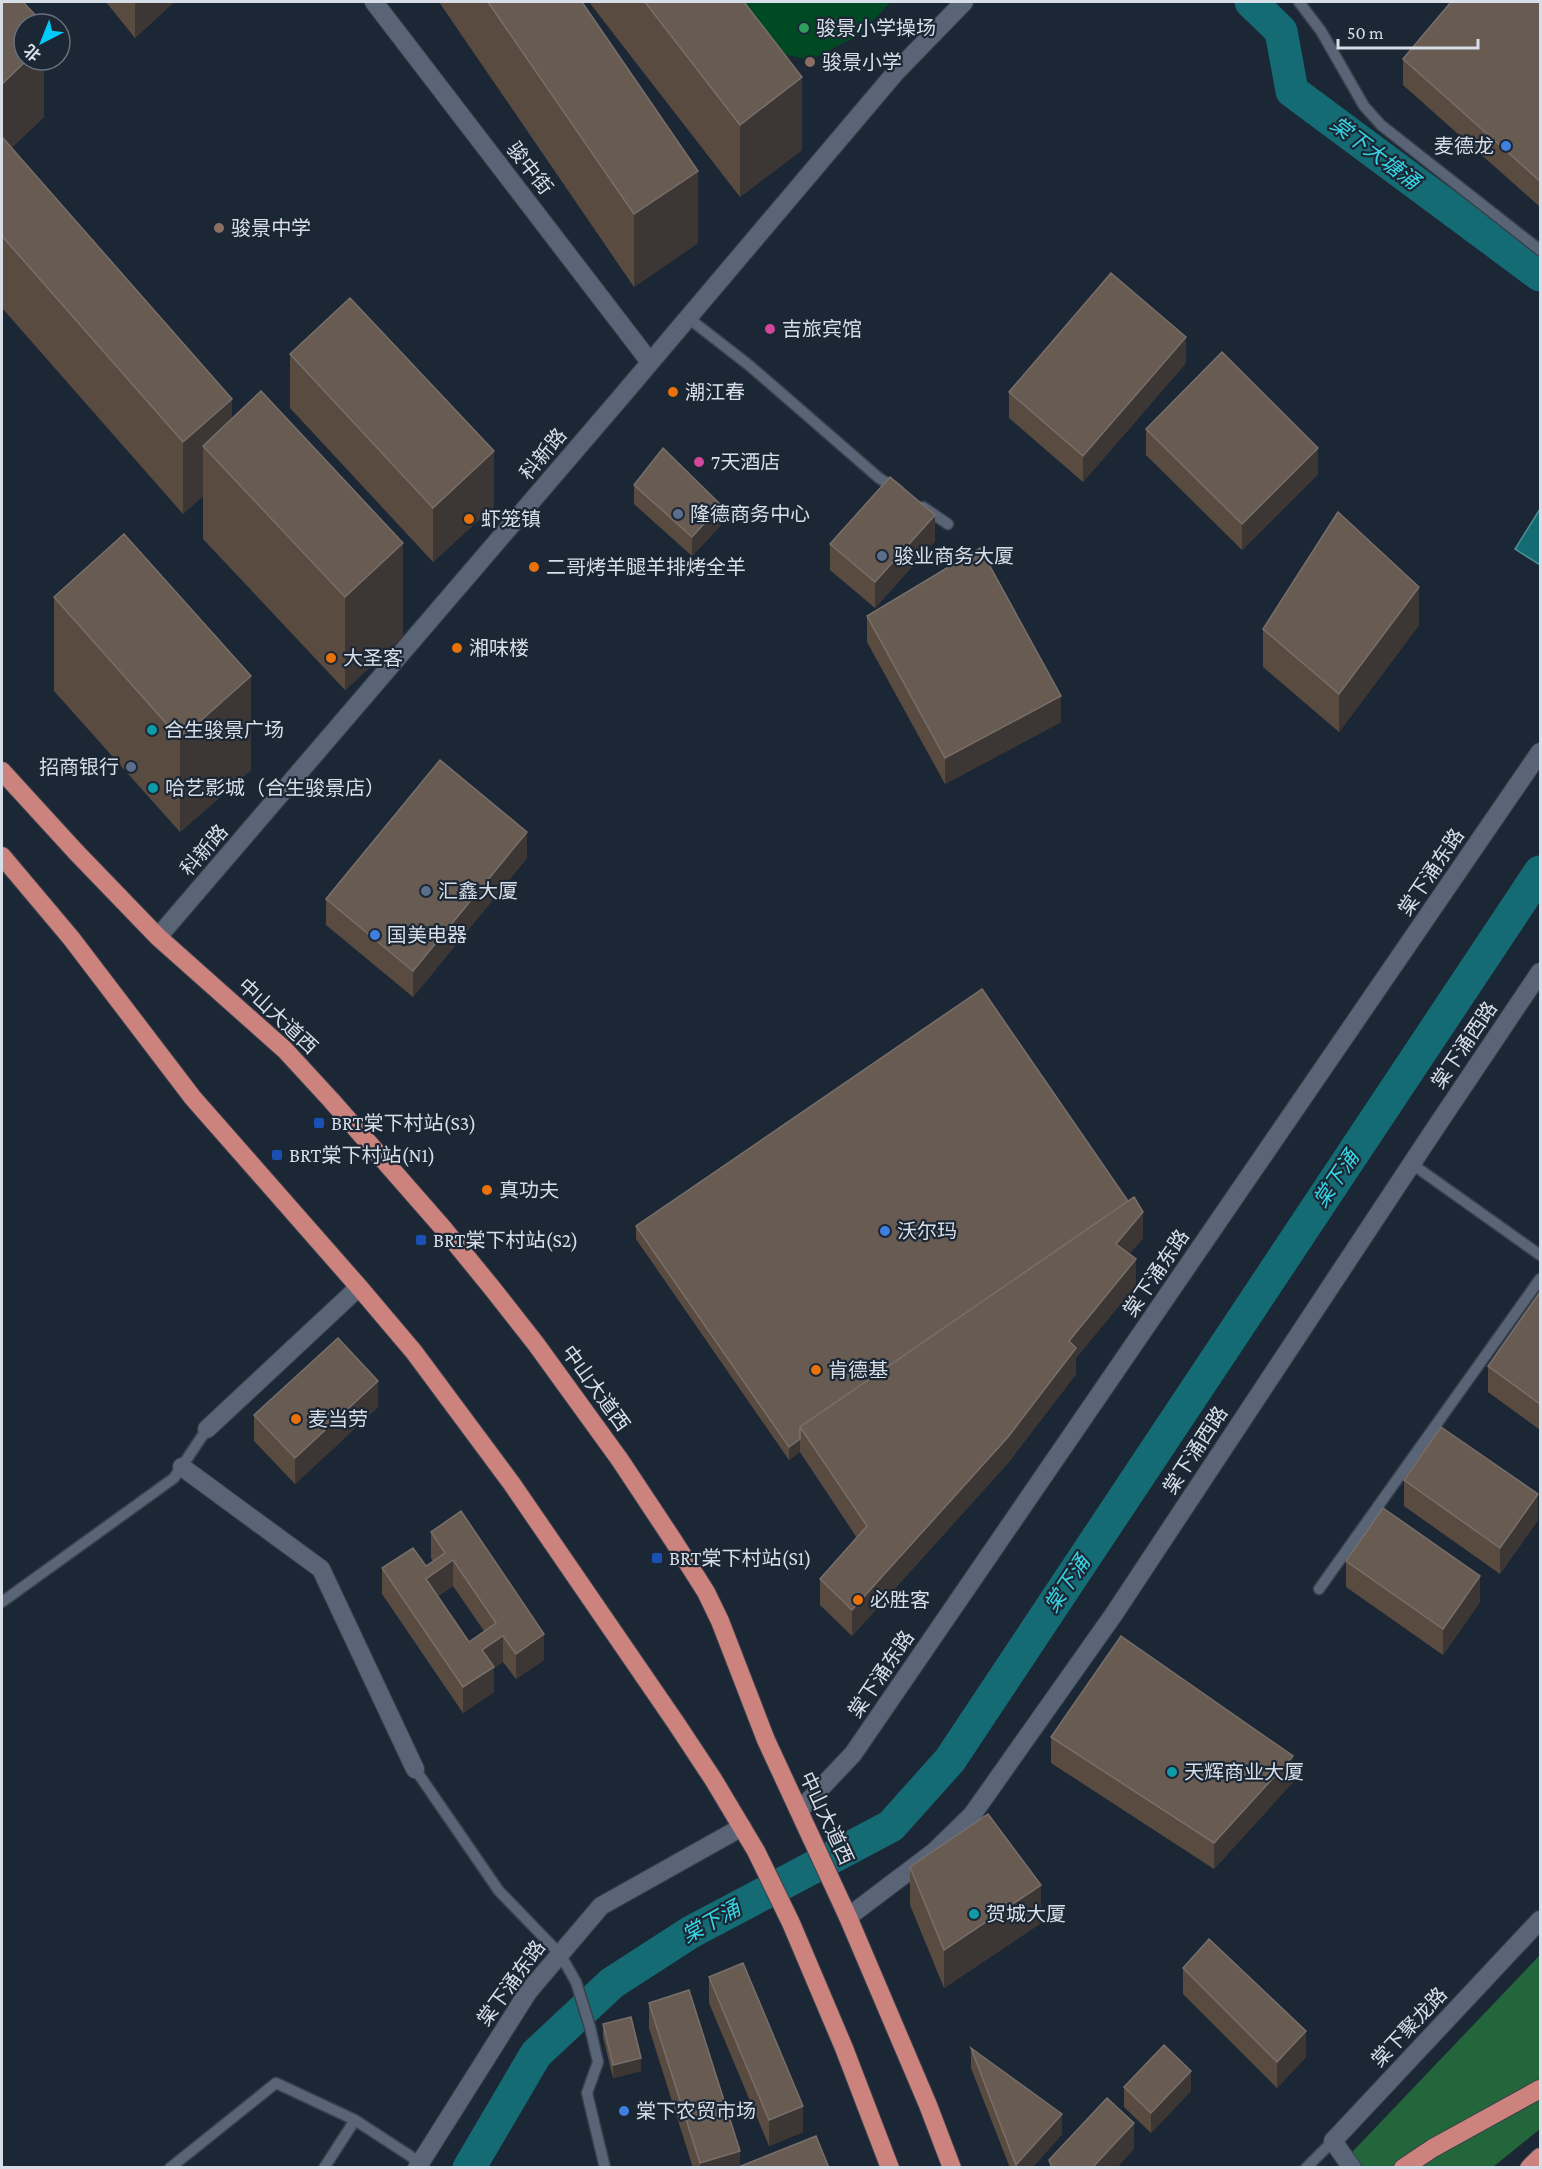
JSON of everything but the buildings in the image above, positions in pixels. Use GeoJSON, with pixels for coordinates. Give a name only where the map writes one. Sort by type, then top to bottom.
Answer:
{"type":"FeatureCollection","features":[{"type":"Feature","properties":{"kind":"highway","name":"中山大道西"},"geometry":{"type":"LineString","coordinates":[[2,771],[83,860],[158,937],[285,1050],[443,1228],[536,1344],[620,1460],[706,1592],[727,1638],[766,1740],[848,1917],[928,2105],[952,2168]]}},
{"type":"Feature","properties":{"kind":"highway"},"geometry":{"type":"LineString","coordinates":[[2,856],[71,938],[193,1098],[414,1352],[512,1484],[676,1723],[756,1851],[791,1923],[844,2048],[890,2168]]}},
{"type":"Feature","properties":{"kind":"highway"},"geometry":{"type":"LineString","coordinates":[[1403,2168],[1433,2148],[1540,2089]]}},
{"type":"Feature","properties":{"kind":"highway"},"geometry":{"type":"LineString","coordinates":[[1529,2168],[1540,2157]]}},
{"type":"Feature","properties":{"kind":"street","name":"骏中街"},"geometry":{"type":"LineString","coordinates":[[374,2],[650,362]]}},
{"type":"Feature","properties":{"kind":"street","name":"科新路"},"geometry":{"type":"LineString","coordinates":[[158,937],[896,72],[964,2]]}},
{"type":"Feature","properties":{"kind":"street","name":"棠下涌东路"},"geometry":{"type":"LineString","coordinates":[[803,1819],[853,1754],[1540,752]]}},
{"type":"Feature","properties":{"kind":"street","name":"棠下涌西路"},"geometry":{"type":"LineString","coordinates":[[848,1917],[934,1852],[972,1815],[1114,1614],[1540,972]]}},
{"type":"Feature","properties":{"kind":"street"},"geometry":{"type":"LineString","coordinates":[[207,1429],[359,1287]]}},
{"type":"Feature","properties":{"kind":"street"},"geometry":{"type":"LineString","coordinates":[[182,1467],[321,1569],[415,1769]]}},
{"type":"Feature","properties":{"kind":"street","name":"棠下涌东路"},"geometry":{"type":"LineString","coordinates":[[421,2165],[528,1992],[601,1906],[742,1827]]}},
{"type":"Feature","properties":{"kind":"street","name":"棠下聚龙路"},"geometry":{"type":"LineString","coordinates":[[1333,2141],[1540,1920]]}},
{"type":"Feature","properties":{"kind":"street"},"geometry":{"type":"LineString","coordinates":[[1333,2141],[1352,2168]]}},
{"type":"Feature","properties":{"kind":"lane"},"geometry":{"type":"LineString","coordinates":[[1299,2],[1321,31],[1364,106],[1381,125],[1540,250]]}},
{"type":"Feature","properties":{"kind":"lane"},"geometry":{"type":"LineString","coordinates":[[687,317],[750,366],[879,478],[948,524]]}},
{"type":"Feature","properties":{"kind":"lane"},"geometry":{"type":"LineString","coordinates":[[1412,1164],[1540,1256]]}},
{"type":"Feature","properties":{"kind":"lane"},"geometry":{"type":"LineString","coordinates":[[1319,1589],[1540,1279]]}},
{"type":"Feature","properties":{"kind":"lane"},"geometry":{"type":"LineString","coordinates":[[2,1602],[174,1478],[207,1429]]}},
{"type":"Feature","properties":{"kind":"lane"},"geometry":{"type":"LineString","coordinates":[[415,1769],[499,1891],[560,1954],[576,1982],[598,2062],[586,2093],[605,2168]]}},
{"type":"Feature","properties":{"kind":"lane"},"geometry":{"type":"LineString","coordinates":[[171,2168],[276,2083],[355,2120],[421,2165]]}},
{"type":"Feature","properties":{"kind":"lane"},"geometry":{"type":"LineString","coordinates":[[324,2168],[355,2120]]}},
{"type":"Feature","properties":{"kind":"lane"},"geometry":{"type":"LineString","coordinates":[[1306,2168],[1333,2141]]}},
{"type":"Feature","properties":{"kind":"shaded area","name":"骏景小学操场"},"geometry":{"type":"Polygon","coordinates":[[[727,2],[891,2],[859,35],[810,60],[761,49],[727,2]]]}},
{"type":"Feature","properties":{"kind":"shaded area"},"geometry":{"type":"Polygon","coordinates":[[[1540,509],[1540,565],[1515,549],[1540,509]]]}},
{"type":"Feature","properties":{"kind":"shaded area"},"geometry":{"type":"Polygon","coordinates":[[[1540,1955],[1540,2129],[1493,2167],[1337,2168],[1540,1955]]]}},
{"type":"Feature","properties":{"kind":"waterway","name":"棠下大塘涌"},"geometry":{"type":"LineString","coordinates":[[1251,2],[1281,31],[1292,91],[1540,275]]}},
{"type":"Feature","properties":{"kind":"waterway","name":"棠下涌"},"geometry":{"type":"LineString","coordinates":[[469,2168],[536,2054],[612,1983],[691,1932],[891,1826],[950,1760],[1540,872]]}},
{"type":"Feature","properties":{"kind":"place","name":"骏景小学操场"},"geometry":{"type":"Point","coordinates":[804,28]}},
{"type":"Feature","properties":{"kind":"place","name":"骏景小学"},"geometry":{"type":"Point","coordinates":[810,62]}},
{"type":"Feature","properties":{"kind":"place","name":"麦德龙"},"geometry":{"type":"Point","coordinates":[1506,146]}},
{"type":"Feature","properties":{"kind":"place","name":"骏景中学"},"geometry":{"type":"Point","coordinates":[219,228]}},
{"type":"Feature","properties":{"kind":"place","name":"吉旅宾馆"},"geometry":{"type":"Point","coordinates":[770,329]}},
{"type":"Feature","properties":{"kind":"place","name":"潮江春"},"geometry":{"type":"Point","coordinates":[673,392]}},
{"type":"Feature","properties":{"kind":"place","name":"7天酒店"},"geometry":{"type":"Point","coordinates":[699,462]}},
{"type":"Feature","properties":{"kind":"place","name":"隆德商务中心"},"geometry":{"type":"Point","coordinates":[678,514]}},
{"type":"Feature","properties":{"kind":"place","name":"虾笼镇"},"geometry":{"type":"Point","coordinates":[469,519]}},
{"type":"Feature","properties":{"kind":"place","name":"骏业商务大厦"},"geometry":{"type":"Point","coordinates":[882,556]}},
{"type":"Feature","properties":{"kind":"place","name":"二哥烤羊腿羊排烤全羊"},"geometry":{"type":"Point","coordinates":[534,567]}},
{"type":"Feature","properties":{"kind":"place","name":"湘味楼"},"geometry":{"type":"Point","coordinates":[457,648]}},
{"type":"Feature","properties":{"kind":"place","name":"大圣客"},"geometry":{"type":"Point","coordinates":[331,658]}},
{"type":"Feature","properties":{"kind":"place","name":"合生骏景广场"},"geometry":{"type":"Point","coordinates":[152,730]}},
{"type":"Feature","properties":{"kind":"place","name":"招商银行"},"geometry":{"type":"Point","coordinates":[131,767]}},
{"type":"Feature","properties":{"kind":"place","name":"哈艺影城（合生骏景店）"},"geometry":{"type":"Point","coordinates":[153,788]}},
{"type":"Feature","properties":{"kind":"place","name":"汇鑫大厦"},"geometry":{"type":"Point","coordinates":[426,891]}},
{"type":"Feature","properties":{"kind":"place","name":"国美电器"},"geometry":{"type":"Point","coordinates":[375,935]}},
{"type":"Feature","properties":{"kind":"place","name":"BRT棠下村站(S3)"},"geometry":{"type":"Point","coordinates":[319,1123]}},
{"type":"Feature","properties":{"kind":"place","name":"BRT棠下村站(N1)"},"geometry":{"type":"Point","coordinates":[277,1155]}},
{"type":"Feature","properties":{"kind":"place","name":"真功夫"},"geometry":{"type":"Point","coordinates":[487,1190]}},
{"type":"Feature","properties":{"kind":"place","name":"沃尔玛"},"geometry":{"type":"Point","coordinates":[885,1231]}},
{"type":"Feature","properties":{"kind":"place","name":"BRT棠下村站(S2)"},"geometry":{"type":"Point","coordinates":[421,1240]}},
{"type":"Feature","properties":{"kind":"place","name":"肯德基"},"geometry":{"type":"Point","coordinates":[816,1370]}},
{"type":"Feature","properties":{"kind":"place","name":"麦当劳"},"geometry":{"type":"Point","coordinates":[296,1419]}},
{"type":"Feature","properties":{"kind":"place","name":"BRT棠下村站(S1)"},"geometry":{"type":"Point","coordinates":[657,1558]}},
{"type":"Feature","properties":{"kind":"place","name":"必胜客"},"geometry":{"type":"Point","coordinates":[858,1600]}},
{"type":"Feature","properties":{"kind":"place","name":"天辉商业大厦"},"geometry":{"type":"Point","coordinates":[1172,1772]}},
{"type":"Feature","properties":{"kind":"place","name":"贺城大厦"},"geometry":{"type":"Point","coordinates":[974,1914]}},
{"type":"Feature","properties":{"kind":"place","name":"棠下农贸市场"},"geometry":{"type":"Point","coordinates":[624,2111]}}]}
